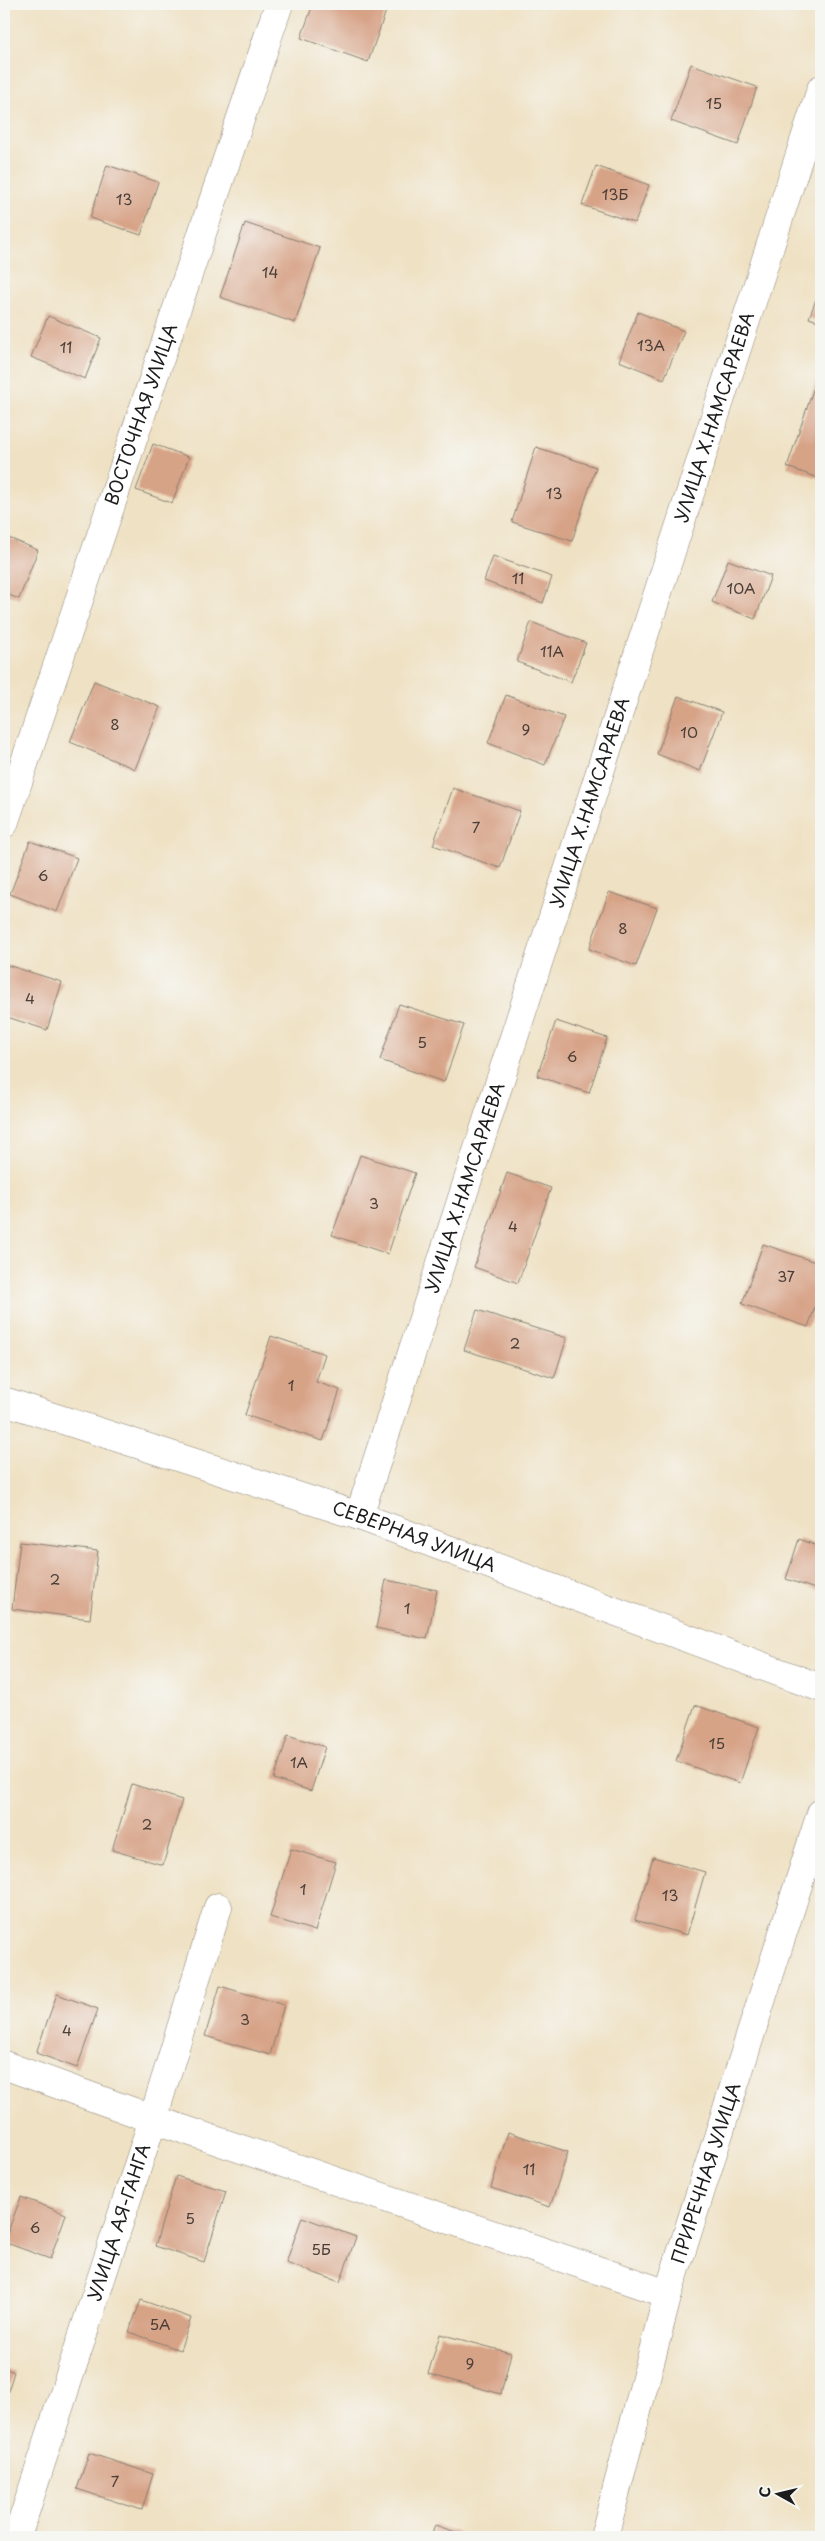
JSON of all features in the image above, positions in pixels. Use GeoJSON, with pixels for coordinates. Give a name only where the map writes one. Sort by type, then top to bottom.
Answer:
{"type":"FeatureCollection","features":[{"type":"Feature","properties":{"kind":"street","name":"ВОСТОЧНАЯ УЛИЦА"},"geometry":{"type":"LineString","coordinates":[[4,824],[280,4]]}},
{"type":"Feature","properties":{"kind":"street","name":"УЛИЦА Х.НАМСАРАЕВА"},"geometry":{"type":"LineString","coordinates":[[359,1516],[821,89]]}},
{"type":"Feature","properties":{"kind":"street","name":"СЕВЕРНАЯ УЛИЦА"},"geometry":{"type":"LineString","coordinates":[[4,1400],[359,1516],[821,1688]]}},
{"type":"Feature","properties":{"kind":"street","name":"ПРИРЕЧНАЯ УЛИЦА"},"geometry":{"type":"LineString","coordinates":[[604,2537],[668,2294],[821,1813]]}},
{"type":"Feature","properties":{"kind":"street","name":"УЛИЦА АЯ-ГАНГА"},"geometry":{"type":"LineString","coordinates":[[17,2537],[153,2119],[218,1907]]}},
{"type":"Feature","properties":{"kind":"street"},"geometry":{"type":"LineString","coordinates":[[4,2065],[153,2119],[668,2294]]}},
{"type":"Feature","properties":{"kind":"building"},"geometry":{"type":"Polygon","coordinates":[[[313,4],[374,4],[387,8],[368,62],[301,38],[313,4]]]}},
{"type":"Feature","properties":{"kind":"building"},"geometry":{"type":"Polygon","coordinates":[[[691,64],[757,87],[738,145],[671,121],[691,64]]]}},
{"type":"Feature","properties":{"kind":"building"},"geometry":{"type":"Polygon","coordinates":[[[107,165],[158,182],[141,235],[90,218],[107,165]]]}},
{"type":"Feature","properties":{"kind":"building"},"geometry":{"type":"Polygon","coordinates":[[[596,166],[649,185],[635,223],[582,205],[596,166]]]}},
{"type":"Feature","properties":{"kind":"building"},"geometry":{"type":"Polygon","coordinates":[[[245,223],[320,248],[295,323],[220,297],[245,223]]]}},
{"type":"Feature","properties":{"kind":"building"},"geometry":{"type":"Polygon","coordinates":[[[821,286],[821,322],[809,318],[821,286]]]}},
{"type":"Feature","properties":{"kind":"building"},"geometry":{"type":"Polygon","coordinates":[[[638,312],[684,331],[664,379],[619,361],[638,312]]]}},
{"type":"Feature","properties":{"kind":"building"},"geometry":{"type":"Polygon","coordinates":[[[48,316],[101,338],[85,379],[31,357],[48,316]]]}},
{"type":"Feature","properties":{"kind":"building"},"geometry":{"type":"Polygon","coordinates":[[[816,381],[821,382],[821,479],[787,467],[816,381]]]}},
{"type":"Feature","properties":{"kind":"building"},"geometry":{"type":"Polygon","coordinates":[[[153,444],[189,457],[172,503],[136,490],[153,444]]]}},
{"type":"Feature","properties":{"kind":"building"},"geometry":{"type":"Polygon","coordinates":[[[536,447],[596,467],[572,541],[512,522],[536,447]]]}},
{"type":"Feature","properties":{"kind":"building"},"geometry":{"type":"Polygon","coordinates":[[[4,536],[38,550],[19,599],[4,593],[4,536]]]}},
{"type":"Feature","properties":{"kind":"building"},"geometry":{"type":"Polygon","coordinates":[[[493,556],[552,577],[543,603],[484,581],[493,556]]]}},
{"type":"Feature","properties":{"kind":"building"},"geometry":{"type":"Polygon","coordinates":[[[728,560],[771,576],[755,619],[712,602],[728,560]]]}},
{"type":"Feature","properties":{"kind":"building"},"geometry":{"type":"Polygon","coordinates":[[[531,622],[586,643],[571,682],[517,662],[531,622]]]}},
{"type":"Feature","properties":{"kind":"building"},"geometry":{"type":"Polygon","coordinates":[[[94,681],[160,707],[135,769],[70,742],[94,681]]]}},
{"type":"Feature","properties":{"kind":"building"},"geometry":{"type":"Polygon","coordinates":[[[506,695],[564,717],[545,765],[488,743],[506,695]]]}},
{"type":"Feature","properties":{"kind":"building"},"geometry":{"type":"Polygon","coordinates":[[[678,696],[722,712],[700,771],[657,754],[678,696]]]}},
{"type":"Feature","properties":{"kind":"building"},"geometry":{"type":"Polygon","coordinates":[[[453,788],[520,811],[500,868],[433,845],[453,788]]]}},
{"type":"Feature","properties":{"kind":"building"},"geometry":{"type":"Polygon","coordinates":[[[30,841],[77,858],[57,912],[10,894],[30,841]]]}},
{"type":"Feature","properties":{"kind":"building"},"geometry":{"type":"Polygon","coordinates":[[[609,892],[657,908],[636,966],[589,949],[609,892]]]}},
{"type":"Feature","properties":{"kind":"building"},"geometry":{"type":"Polygon","coordinates":[[[4,964],[62,982],[47,1030],[4,1016],[4,964]]]}},
{"type":"Feature","properties":{"kind":"building"},"geometry":{"type":"Polygon","coordinates":[[[399,1004],[464,1025],[444,1082],[380,1060],[399,1004]]]}},
{"type":"Feature","properties":{"kind":"building"},"geometry":{"type":"Polygon","coordinates":[[[556,1021],[607,1038],[589,1093],[537,1076],[556,1021]]]}},
{"type":"Feature","properties":{"kind":"building"},"geometry":{"type":"Polygon","coordinates":[[[360,1155],[415,1173],[388,1254],[332,1235],[360,1155]]]}},
{"type":"Feature","properties":{"kind":"building"},"geometry":{"type":"Polygon","coordinates":[[[507,1173],[551,1188],[518,1283],[474,1267],[507,1173]]]}},
{"type":"Feature","properties":{"kind":"building"},"geometry":{"type":"Polygon","coordinates":[[[763,1244],[821,1264],[821,1290],[808,1327],[742,1304],[763,1244]]]}},
{"type":"Feature","properties":{"kind":"building"},"geometry":{"type":"Polygon","coordinates":[[[477,1310],[567,1338],[554,1378],[464,1350],[477,1310]]]}},
{"type":"Feature","properties":{"kind":"building"},"geometry":{"type":"Polygon","coordinates":[[[271,1336],[325,1354],[316,1382],[340,1390],[323,1441],[245,1415],[271,1336]]]}},
{"type":"Feature","properties":{"kind":"building"},"geometry":{"type":"Polygon","coordinates":[[[799,1539],[821,1547],[821,1591],[786,1579],[799,1539]]]}},
{"type":"Feature","properties":{"kind":"building"},"geometry":{"type":"Polygon","coordinates":[[[20,1542],[98,1551],[90,1619],[12,1609],[20,1542]]]}},
{"type":"Feature","properties":{"kind":"building"},"geometry":{"type":"Polygon","coordinates":[[[386,1580],[437,1590],[427,1639],[376,1628],[386,1580]]]}},
{"type":"Feature","properties":{"kind":"building"},"geometry":{"type":"Polygon","coordinates":[[[695,1705],[759,1727],[740,1783],[676,1761],[695,1705]]]}},
{"type":"Feature","properties":{"kind":"building"},"geometry":{"type":"Polygon","coordinates":[[[288,1735],[325,1747],[311,1791],[274,1779],[288,1735]]]}},
{"type":"Feature","properties":{"kind":"building"},"geometry":{"type":"Polygon","coordinates":[[[132,1784],[182,1800],[163,1865],[112,1850],[132,1784]]]}},
{"type":"Feature","properties":{"kind":"building"},"geometry":{"type":"Polygon","coordinates":[[[291,1849],[336,1862],[315,1931],[270,1917],[291,1849]]]}},
{"type":"Feature","properties":{"kind":"building"},"geometry":{"type":"Polygon","coordinates":[[[653,1857],[705,1872],[687,1935],[635,1920],[653,1857]]]}},
{"type":"Feature","properties":{"kind":"building"},"geometry":{"type":"Polygon","coordinates":[[[220,1986],[284,2005],[270,2055],[205,2036],[220,1986]]]}},
{"type":"Feature","properties":{"kind":"building"},"geometry":{"type":"Polygon","coordinates":[[[57,1994],[98,2009],[77,2068],[36,2053],[57,1994]]]}},
{"type":"Feature","properties":{"kind":"building"},"geometry":{"type":"Polygon","coordinates":[[[508,2132],[568,2152],[550,2207],[491,2188],[508,2132]]]}},
{"type":"Feature","properties":{"kind":"building"},"geometry":{"type":"Polygon","coordinates":[[[176,2176],[226,2191],[204,2262],[155,2246],[176,2176]]]}},
{"type":"Feature","properties":{"kind":"building"},"geometry":{"type":"Polygon","coordinates":[[[21,2197],[66,2214],[50,2259],[4,2242],[21,2197]]]}},
{"type":"Feature","properties":{"kind":"building"},"geometry":{"type":"Polygon","coordinates":[[[302,2217],[356,2237],[340,2282],[286,2263],[302,2217]]]}},
{"type":"Feature","properties":{"kind":"building"},"geometry":{"type":"Polygon","coordinates":[[[141,2300],[191,2318],[180,2350],[129,2332],[141,2300]]]}},
{"type":"Feature","properties":{"kind":"building"},"geometry":{"type":"Polygon","coordinates":[[[440,2334],[511,2353],[501,2394],[428,2374],[440,2334]]]}},
{"type":"Feature","properties":{"kind":"building"},"geometry":{"type":"Polygon","coordinates":[[[4,2368],[14,2372],[4,2404],[4,2368]]]}},
{"type":"Feature","properties":{"kind":"building"},"geometry":{"type":"Polygon","coordinates":[[[89,2453],[153,2474],[142,2510],[77,2489],[89,2453]]]}},
{"type":"Feature","properties":{"kind":"building"},"geometry":{"type":"Polygon","coordinates":[[[435,2525],[470,2537],[431,2537],[435,2525]]]}}]}
